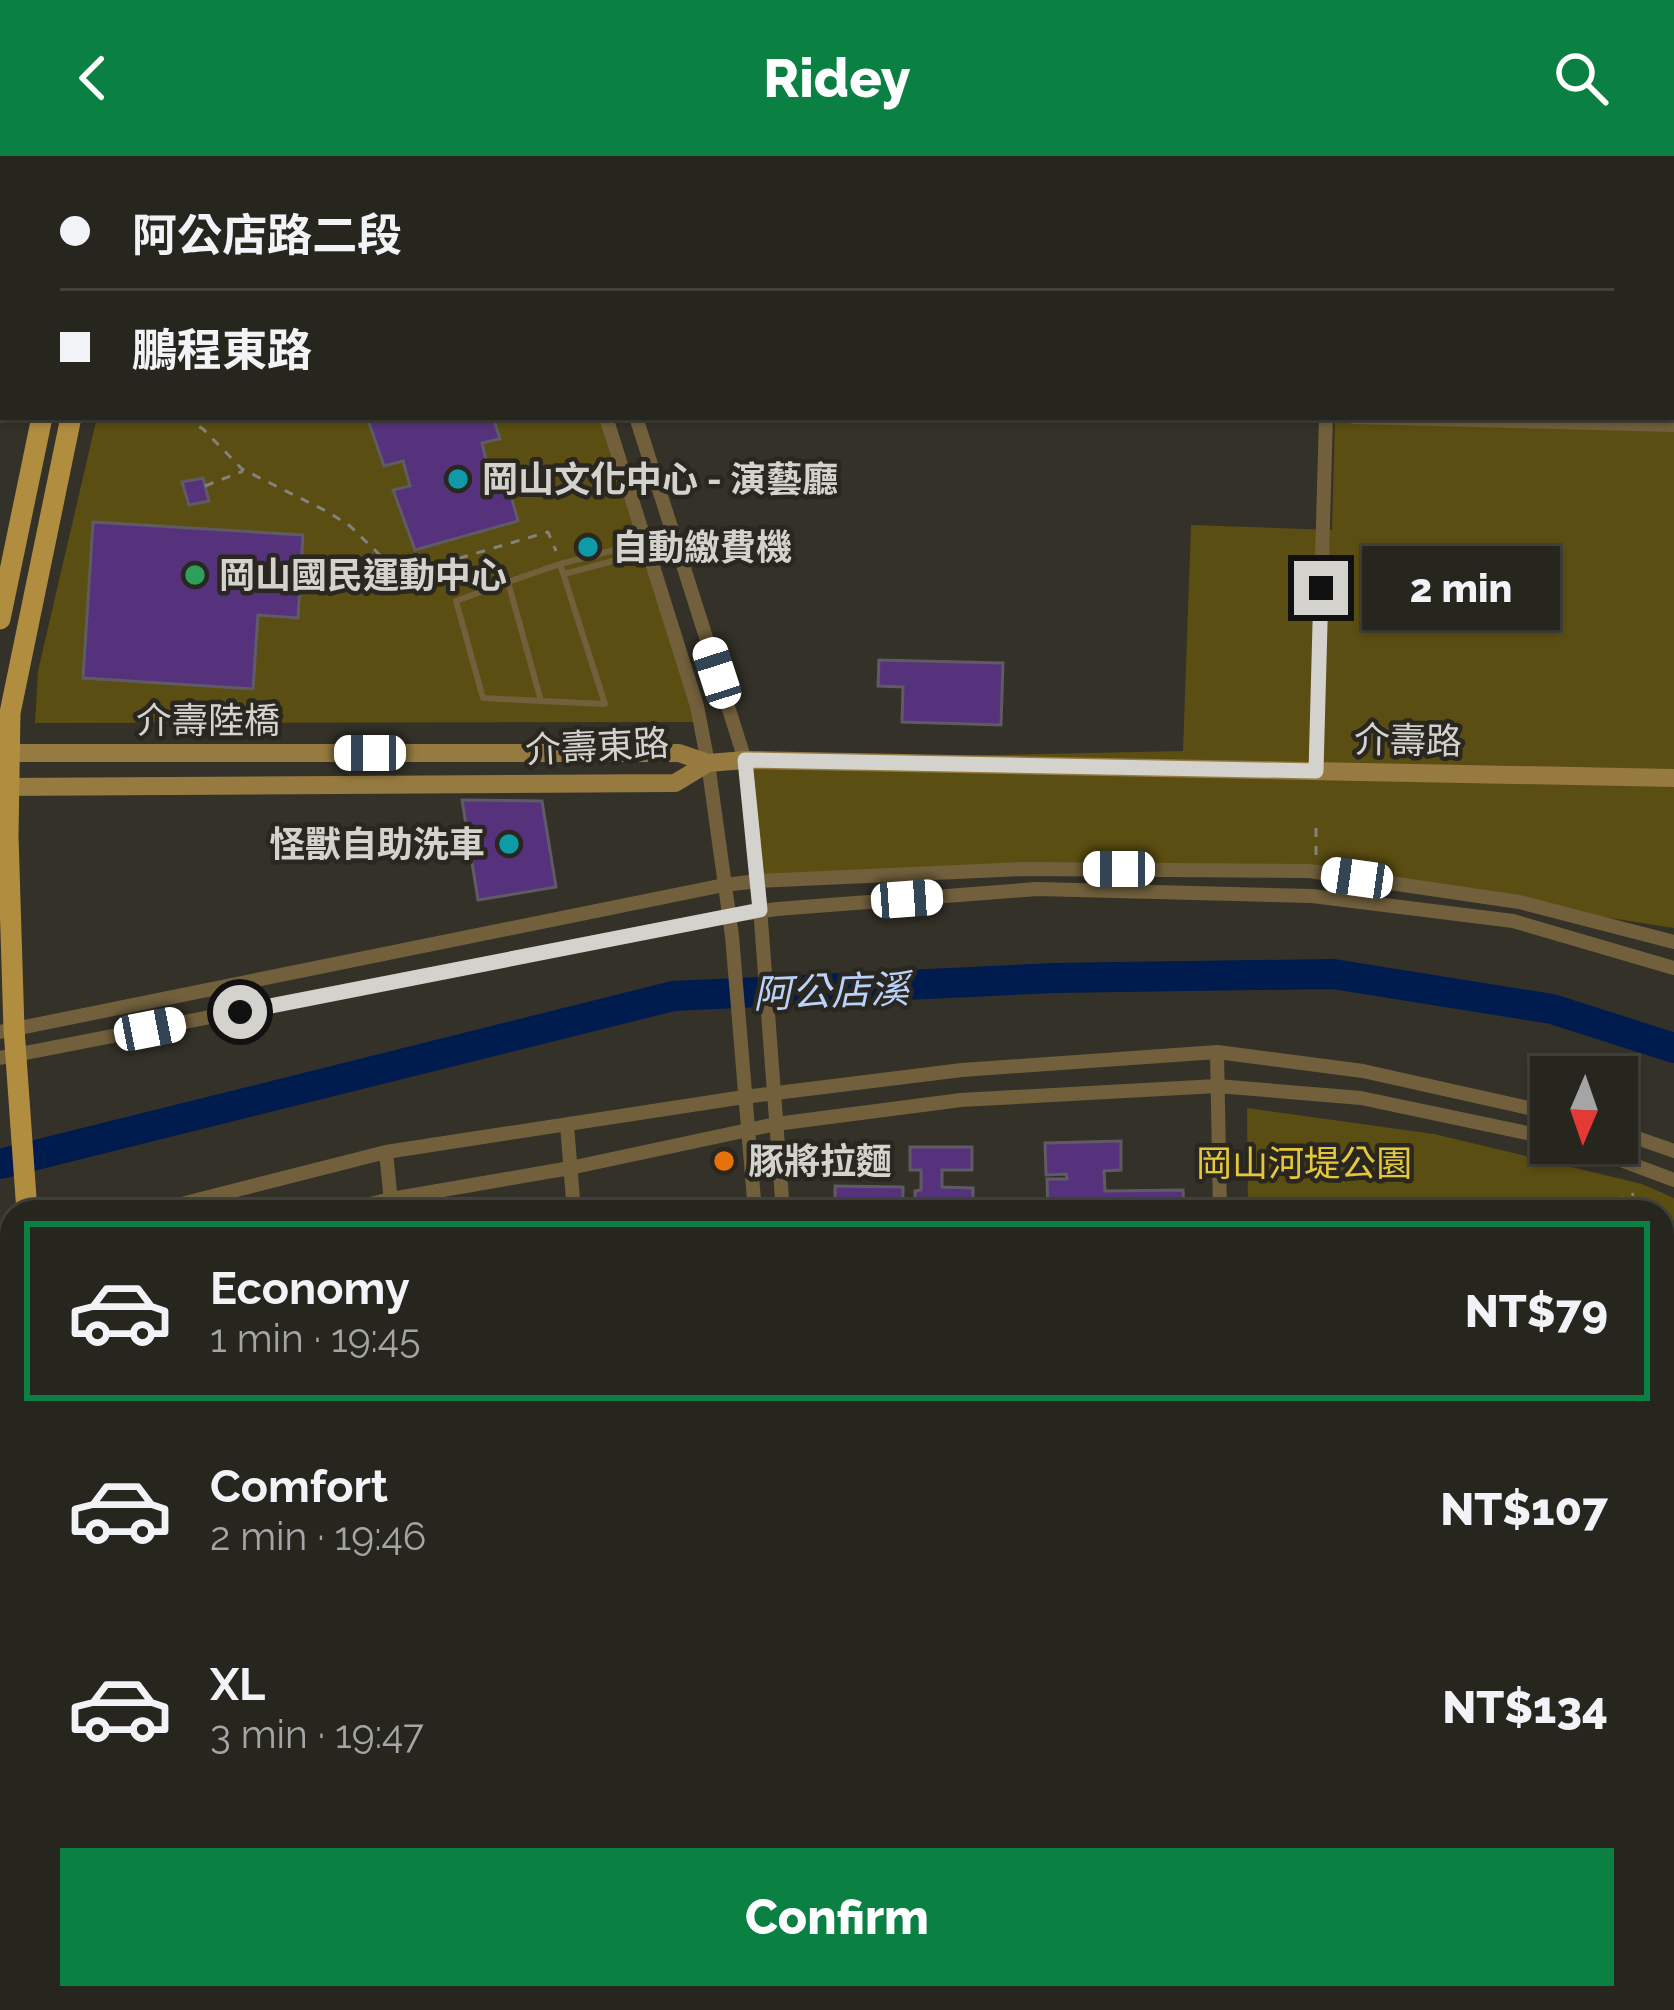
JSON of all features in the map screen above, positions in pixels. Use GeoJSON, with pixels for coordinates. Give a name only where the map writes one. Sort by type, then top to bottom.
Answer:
{"type":"FeatureCollection","features":[{"type":"Feature","properties":{"kind":"main road"},"geometry":{"type":"LineString","coordinates":[[0,620],[41,420]]}},
{"type":"Feature","properties":{"kind":"main road"},"geometry":{"type":"LineString","coordinates":[[26,1200],[7,1030],[10,713],[70,420]]}},
{"type":"Feature","properties":{"kind":"main road","name":"介壽陸橋"},"geometry":{"type":"LineString","coordinates":[[0,753],[417,753]]}},
{"type":"Feature","properties":{"kind":"main road","name":"介壽東路"},"geometry":{"type":"LineString","coordinates":[[417,753],[679,753],[708,763]]}},
{"type":"Feature","properties":{"kind":"main road","name":"介壽路"},"geometry":{"type":"LineString","coordinates":[[708,763],[1674,778]]}},
{"type":"Feature","properties":{"kind":"main road","name":"介壽東路"},"geometry":{"type":"LineString","coordinates":[[408,784],[675,783],[708,763]]}},
{"type":"Feature","properties":{"kind":"main road","name":"介壽陸橋"},"geometry":{"type":"LineString","coordinates":[[0,787],[408,784]]}},
{"type":"Feature","properties":{"kind":"street"},"geometry":{"type":"LineString","coordinates":[[607,420],[697,706],[708,763],[732,936],[754,1200]]}},
{"type":"Feature","properties":{"kind":"street"},"geometry":{"type":"LineString","coordinates":[[637,420],[745,760],[783,1200]]}},
{"type":"Feature","properties":{"kind":"street"},"geometry":{"type":"LineString","coordinates":[[1316,771],[1325,420]]}},
{"type":"Feature","properties":{"kind":"street"},"geometry":{"type":"LineString","coordinates":[[1473,420],[1674,425]]}},
{"type":"Feature","properties":{"kind":"street"},"geometry":{"type":"LineString","coordinates":[[7,1030],[758,881],[1024,868],[1316,872],[1520,902],[1674,942]]}},
{"type":"Feature","properties":{"kind":"street"},"geometry":{"type":"LineString","coordinates":[[11,1060],[760,910],[1037,889],[1312,896],[1513,921],[1674,968]]}},
{"type":"Feature","properties":{"kind":"street"},"geometry":{"type":"LineString","coordinates":[[1217,1052],[1220,1200]]}},
{"type":"Feature","properties":{"kind":"street"},"geometry":{"type":"LineString","coordinates":[[227,1200],[386,1152],[745,1097],[962,1070],[1217,1052],[1363,1071],[1530,1108]]}},
{"type":"Feature","properties":{"kind":"street"},"geometry":{"type":"LineString","coordinates":[[415,1200],[776,1124],[961,1100],[1217,1086],[1361,1098],[1530,1134]]}},
{"type":"Feature","properties":{"kind":"street"},"geometry":{"type":"LineString","coordinates":[[567,1125],[573,1200]]}},
{"type":"Feature","properties":{"kind":"street"},"geometry":{"type":"LineString","coordinates":[[1638,1138],[1674,1151]]}},
{"type":"Feature","properties":{"kind":"street"},"geometry":{"type":"LineString","coordinates":[[386,1152],[391,1200]]}},
{"type":"Feature","properties":{"kind":"street"},"geometry":{"type":"LineString","coordinates":[[1631,1164],[1674,1180]]}},
{"type":"Feature","properties":{"kind":"lane"},"geometry":{"type":"LineString","coordinates":[[560,564],[604,704],[483,698],[456,601],[560,564],[647,547]]}},
{"type":"Feature","properties":{"kind":"lane"},"geometry":{"type":"LineString","coordinates":[[564,574],[647,547]]}},
{"type":"Feature","properties":{"kind":"lane"},"geometry":{"type":"LineString","coordinates":[[508,582],[541,701]]}},
{"type":"Feature","properties":{"kind":"path"},"geometry":{"type":"LineString","coordinates":[[188,420],[245,470],[328,512],[382,557],[398,563],[443,562],[548,532],[560,564]]}},
{"type":"Feature","properties":{"kind":"path"},"geometry":{"type":"LineString","coordinates":[[205,486],[245,470]]}},
{"type":"Feature","properties":{"kind":"path"},"geometry":{"type":"LineString","coordinates":[[1316,820],[1316,872]]}},
{"type":"Feature","properties":{"kind":"path"},"geometry":{"type":"LineString","coordinates":[[1617,1200],[1634,1195]]}},
{"type":"Feature","properties":{"kind":"green space"},"geometry":{"type":"Polygon","coordinates":[[[96,420],[606,420],[700,722],[35,723],[38,671],[96,420]]]}},
{"type":"Feature","properties":{"kind":"green space"},"geometry":{"type":"Polygon","coordinates":[[[1335,420],[1674,420],[1674,928],[1309,871],[1024,869],[758,881],[745,760],[1183,751],[1191,525],[1332,530],[1335,420]]]}},
{"type":"Feature","properties":{"kind":"green space","name":"岡山河堤公園"},"geometry":{"type":"Polygon","coordinates":[[[1247,1108],[1434,1134],[1530,1157],[1530,1164],[1559,1164],[1642,1184],[1674,1200],[1248,1200],[1247,1108]]]}},
{"type":"Feature","properties":{"kind":"building","name":"岡山文化中心 - 演藝廳"},"geometry":{"type":"Polygon","coordinates":[[[368,420],[494,420],[500,439],[482,443],[489,472],[503,466],[518,521],[415,550],[393,490],[410,486],[403,461],[384,466],[368,420]]]}},
{"type":"Feature","properties":{"kind":"building"},"geometry":{"type":"Polygon","coordinates":[[[203,478],[209,501],[189,505],[182,482],[203,478]]]}},
{"type":"Feature","properties":{"kind":"building","name":"岡山國民運動中心"},"geometry":{"type":"Polygon","coordinates":[[[93,522],[303,535],[298,618],[258,615],[253,689],[83,678],[93,522]]]}},
{"type":"Feature","properties":{"kind":"building"},"geometry":{"type":"Polygon","coordinates":[[[879,660],[1003,663],[1001,725],[902,722],[903,687],[878,686],[879,660]]]}},
{"type":"Feature","properties":{"kind":"building","name":"怪獸自助洗車"},"geometry":{"type":"Polygon","coordinates":[[[462,800],[542,801],[556,887],[478,900],[462,800]]]}},
{"type":"Feature","properties":{"kind":"building"},"geometry":{"type":"Polygon","coordinates":[[[1121,1141],[1121,1170],[1104,1171],[1105,1191],[1183,1190],[1184,1200],[1048,1200],[1047,1179],[1067,1179],[1066,1174],[1046,1175],[1045,1143],[1121,1141]]]}},
{"type":"Feature","properties":{"kind":"building"},"geometry":{"type":"Polygon","coordinates":[[[910,1147],[972,1147],[972,1170],[942,1170],[942,1187],[973,1188],[973,1200],[915,1200],[915,1191],[921,1190],[921,1170],[910,1170],[910,1147]]]}},
{"type":"Feature","properties":{"kind":"building"},"geometry":{"type":"Polygon","coordinates":[[[835,1186],[903,1187],[903,1200],[835,1200],[835,1186]]]}},
{"type":"Feature","properties":{"kind":"waterway","name":"阿公店溪"},"geometry":{"type":"LineString","coordinates":[[0,1164],[673,996],[1053,978],[1333,974],[1552,1009],[1674,1048]]}},
{"type":"Feature","properties":{"kind":"place","name":"岡山文化中心 - 演藝廳"},"geometry":{"type":"Point","coordinates":[458,479]}},
{"type":"Feature","properties":{"kind":"place","name":"自動繳費機"},"geometry":{"type":"Point","coordinates":[588,547]}},
{"type":"Feature","properties":{"kind":"place","name":"岡山國民運動中心"},"geometry":{"type":"Point","coordinates":[195,575]}},
{"type":"Feature","properties":{"kind":"place","name":"怪獸自助洗車"},"geometry":{"type":"Point","coordinates":[509,844]}},
{"type":"Feature","properties":{"kind":"place","name":"豚將拉麵"},"geometry":{"type":"Point","coordinates":[724,1161]}},
{"type":"Feature","properties":{"kind":"route"},"geometry":{"type":"LineString","coordinates":[[240,1012],[760,910],[745,760],[1316,771],[1321,588]]}}]}
